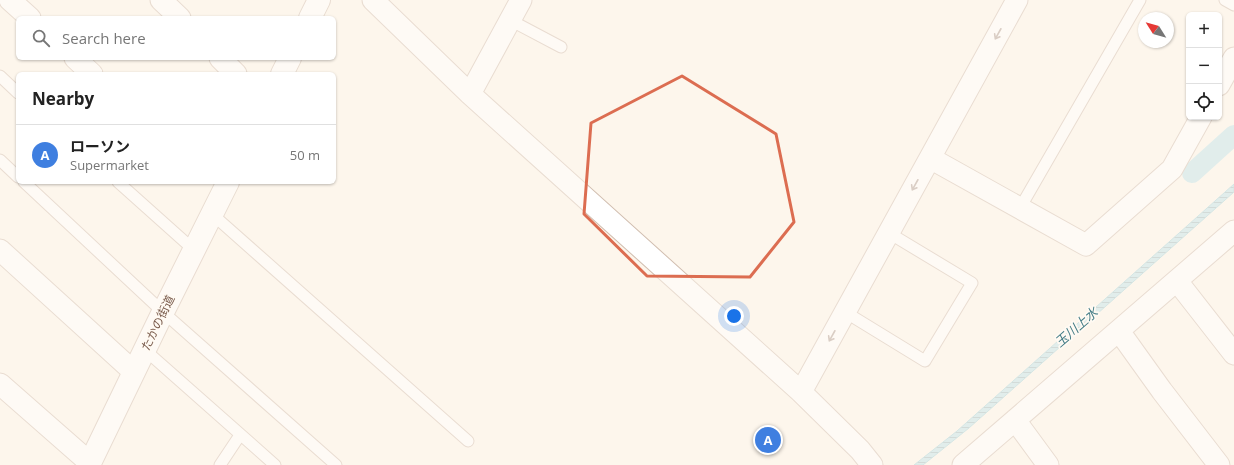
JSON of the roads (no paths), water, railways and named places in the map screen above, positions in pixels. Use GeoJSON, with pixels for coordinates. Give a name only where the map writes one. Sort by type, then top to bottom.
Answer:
{"type":"FeatureCollection","features":[{"type":"Feature","properties":{"kind":"street"},"geometry":{"type":"LineString","coordinates":[[10,0],[28,16]]}},
{"type":"Feature","properties":{"kind":"street"},"geometry":{"type":"LineString","coordinates":[[161,0],[178,16]]}},
{"type":"Feature","properties":{"kind":"street"},"geometry":{"type":"LineString","coordinates":[[311,16],[319,0]]}},
{"type":"Feature","properties":{"kind":"street"},"geometry":{"type":"LineString","coordinates":[[373,0],[470,94],[801,392],[860,450],[872,465]]}},
{"type":"Feature","properties":{"kind":"street"},"geometry":{"type":"LineString","coordinates":[[470,94],[521,0]]}},
{"type":"Feature","properties":{"kind":"street"},"geometry":{"type":"LineString","coordinates":[[801,392],[930,158],[1012,2]]}},
{"type":"Feature","properties":{"kind":"street"},"geometry":{"type":"LineString","coordinates":[[1220,84],[1234,58]]}},
{"type":"Feature","properties":{"kind":"street"},"geometry":{"type":"LineString","coordinates":[[77,60],[90,72]]}},
{"type":"Feature","properties":{"kind":"street"},"geometry":{"type":"LineString","coordinates":[[222,60],[234,72]]}},
{"type":"Feature","properties":{"kind":"street"},"geometry":{"type":"LineString","coordinates":[[283,72],[289,60]]}},
{"type":"Feature","properties":{"kind":"street"},"geometry":{"type":"LineString","coordinates":[[930,158],[1086,245],[1172,168],[1199,120]]}},
{"type":"Feature","properties":{"kind":"street","name":"たかの街道"},"geometry":{"type":"LineString","coordinates":[[90,464],[163,312],[227,184]]}},
{"type":"Feature","properties":{"kind":"street"},"geometry":{"type":"LineString","coordinates":[[963,465],[1234,231]]}},
{"type":"Feature","properties":{"kind":"street"},"geometry":{"type":"LineString","coordinates":[[0,250],[134,372]]}},
{"type":"Feature","properties":{"kind":"street"},"geometry":{"type":"LineString","coordinates":[[1177,281],[1234,354]]}},
{"type":"Feature","properties":{"kind":"street"},"geometry":{"type":"LineString","coordinates":[[1119,330],[1162,391],[1219,465]]}},
{"type":"Feature","properties":{"kind":"street"},"geometry":{"type":"LineString","coordinates":[[0,384],[90,464]]}},
{"type":"Feature","properties":{"kind":"street"},"geometry":{"type":"LineString","coordinates":[[1015,420],[1048,465]]}},
{"type":"Feature","properties":{"kind":"lane"},"geometry":{"type":"LineString","coordinates":[[1020,208],[1140,0]]}},
{"type":"Feature","properties":{"kind":"lane"},"geometry":{"type":"LineString","coordinates":[[1225,0],[1234,5]]}},
{"type":"Feature","properties":{"kind":"lane"},"geometry":{"type":"LineString","coordinates":[[510,20],[561,47]]}},
{"type":"Feature","properties":{"kind":"lane"},"geometry":{"type":"LineString","coordinates":[[0,76],[16,91]]}},
{"type":"Feature","properties":{"kind":"lane"},"geometry":{"type":"LineString","coordinates":[[0,160],[16,175]]}},
{"type":"Feature","properties":{"kind":"lane"},"geometry":{"type":"LineString","coordinates":[[26,184],[163,312],[336,465]]}},
{"type":"Feature","properties":{"kind":"lane"},"geometry":{"type":"LineString","coordinates":[[120,184],[194,250]]}},
{"type":"Feature","properties":{"kind":"lane"},"geometry":{"type":"LineString","coordinates":[[212,214],[468,441]]}},
{"type":"Feature","properties":{"kind":"lane"},"geometry":{"type":"LineString","coordinates":[[845,312],[925,361],[972,282],[889,233]]}},
{"type":"Feature","properties":{"kind":"lane"},"geometry":{"type":"LineString","coordinates":[[145,350],[275,465]]}},
{"type":"Feature","properties":{"kind":"lane"},"geometry":{"type":"LineString","coordinates":[[220,465],[240,434]]}},
{"type":"Feature","properties":{"kind":"water","name":"玉川上水"},"geometry":{"type":"Polygon","coordinates":[[[1234,184],[1234,192],[969,428],[923,465],[914,465],[957,431],[1234,184]]]}},
{"type":"Feature","properties":{"kind":"waterway"},"geometry":{"type":"LineString","coordinates":[[1192,173],[1234,135]]}},
{"type":"Feature","properties":{"kind":"place","name":"ローソン"},"geometry":{"type":"Point","coordinates":[768,440]}}]}
